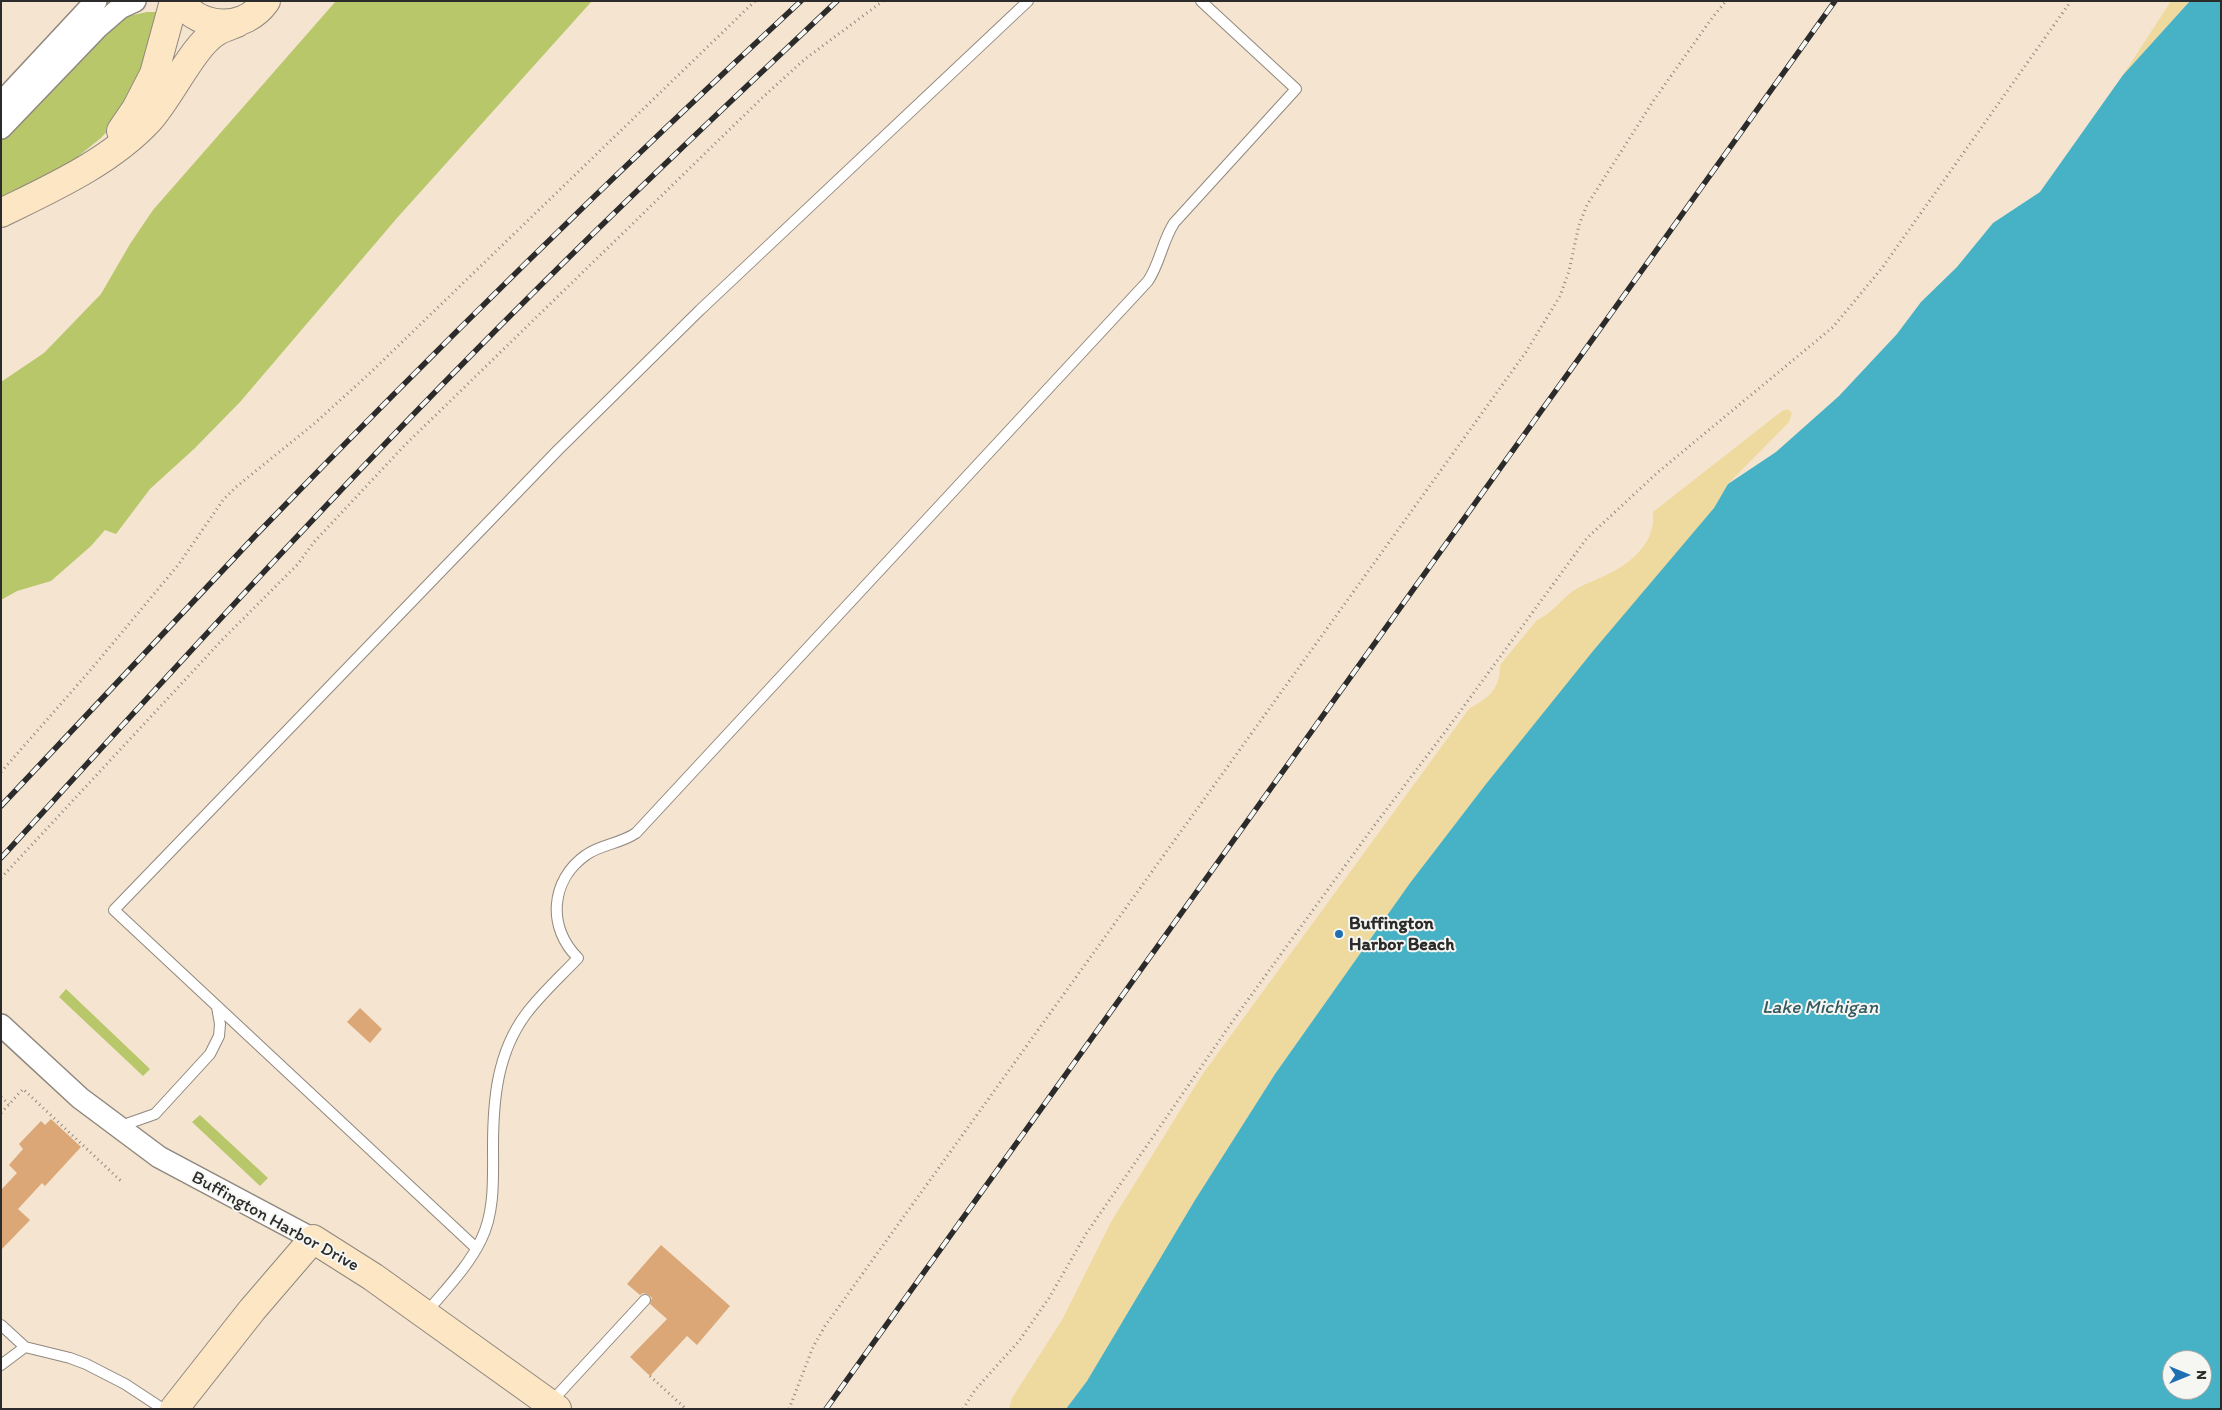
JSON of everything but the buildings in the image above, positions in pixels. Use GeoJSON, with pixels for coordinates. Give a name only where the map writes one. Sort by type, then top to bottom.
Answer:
{"type":"FeatureCollection","features":[{"type":"Feature","properties":{"kind":"street"},"geometry":{"type":"LineString","coordinates":[[1,103],[96,1]]}},
{"type":"Feature","properties":{"kind":"street"},"geometry":{"type":"LineString","coordinates":[[1,128],[98,27],[120,8],[135,1]]}},
{"type":"Feature","properties":{"kind":"street"},"geometry":{"type":"LineString","coordinates":[[94,162],[117,138],[136,109],[154,74],[174,1]]}},
{"type":"Feature","properties":{"kind":"street"},"geometry":{"type":"LineString","coordinates":[[179,1],[186,11],[202,20],[219,24],[237,23]]}},
{"type":"Feature","properties":{"kind":"street"},"geometry":{"type":"LineString","coordinates":[[1,213],[57,185],[122,143],[149,120],[203,43],[216,32],[253,15],[266,1]]}},
{"type":"Feature","properties":{"kind":"street","name":"Buffington Harbor Drive"},"geometry":{"type":"LineString","coordinates":[[1,1025],[80,1098],[159,1157],[313,1239],[373,1277],[553,1406]]}},
{"type":"Feature","properties":{"kind":"street"},"geometry":{"type":"LineString","coordinates":[[174,1409],[252,1310],[313,1239]]}},
{"type":"Feature","properties":{"kind":"lane"},"geometry":{"type":"LineString","coordinates":[[476,1248],[114,910],[558,450],[700,310],[1028,1]]}},
{"type":"Feature","properties":{"kind":"lane"},"geometry":{"type":"LineString","coordinates":[[426,1314],[481,1240],[493,1197],[494,1110],[497,1082],[504,1056],[527,1013],[578,958],[570,950],[562,937],[557,922],[556,902],[561,884],[572,867],[595,850],[619,843],[636,833],[1148,281],[1153,274],[1162,245],[1174,223],[1296,89],[1201,1]]}},
{"type":"Feature","properties":{"kind":"lane"},"geometry":{"type":"LineString","coordinates":[[117,1127],[155,1114],[210,1054],[219,1036],[220,1024],[217,1006]]}},
{"type":"Feature","properties":{"kind":"lane"},"geometry":{"type":"LineString","coordinates":[[553,1406],[645,1300]]}},
{"type":"Feature","properties":{"kind":"lane"},"geometry":{"type":"LineString","coordinates":[[1,1325],[25,1346],[86,1364],[125,1384],[163,1409]]}},
{"type":"Feature","properties":{"kind":"lane"},"geometry":{"type":"LineString","coordinates":[[1,1364],[25,1346]]}},
{"type":"Feature","properties":{"kind":"path"},"geometry":{"type":"LineString","coordinates":[[1,772],[88,673],[179,564],[203,527],[236,487],[315,423],[369,374],[755,1]]}},
{"type":"Feature","properties":{"kind":"path"},"geometry":{"type":"LineString","coordinates":[[1,878],[222,640],[298,564],[320,536],[405,445],[762,98],[805,59],[883,1]]}},
{"type":"Feature","properties":{"kind":"path"},"geometry":{"type":"LineString","coordinates":[[789,1409],[813,1346],[825,1326],[1526,352],[1560,296],[1569,271],[1579,225],[1587,205],[1654,100],[1726,1]]}},
{"type":"Feature","properties":{"kind":"path"},"geometry":{"type":"LineString","coordinates":[[963,1409],[975,1390],[1019,1341],[1048,1298],[1086,1234],[1239,1012],[1587,538],[1657,473],[1818,340],[1849,310],[1882,268],[2071,1]]}},
{"type":"Feature","properties":{"kind":"path"},"geometry":{"type":"LineString","coordinates":[[1,1113],[23,1089],[121,1181]]}},
{"type":"Feature","properties":{"kind":"path"},"geometry":{"type":"LineString","coordinates":[[1,1097],[9,1104]]}},
{"type":"Feature","properties":{"kind":"path"},"geometry":{"type":"LineString","coordinates":[[650,1376],[686,1409]]}},
{"type":"Feature","properties":{"kind":"green space"},"geometry":{"type":"Polygon","coordinates":[[[336,1],[592,1],[397,218],[240,402],[195,448],[150,489],[116,534],[105,530],[91,546],[51,581],[17,591],[1,600],[1,382],[44,353],[101,294],[130,244],[153,210],[336,1]]]}},
{"type":"Feature","properties":{"kind":"green space"},"geometry":{"type":"Polygon","coordinates":[[[147,12],[160,12],[153,49],[118,119],[101,138],[71,162],[1,199],[1,140],[104,31],[124,17],[147,12]]]}},
{"type":"Feature","properties":{"kind":"green space"},"geometry":{"type":"Polygon","coordinates":[[[66,989],[150,1069],[143,1076],[59,997],[66,989]]]}},
{"type":"Feature","properties":{"kind":"green space"},"geometry":{"type":"Polygon","coordinates":[[[200,1115],[268,1178],[260,1186],[192,1122],[200,1115]]]}},
{"type":"Feature","properties":{"kind":"sand"},"geometry":{"type":"Polygon","coordinates":[[[2171,1],[2190,1],[2123,75],[2171,1]]]}},
{"type":"Feature","properties":{"kind":"sand","name":"Buffington Harbor Beach"},"geometry":{"type":"Polygon","coordinates":[[[1788,409],[1792,413],[1789,422],[1728,484],[1714,508],[1486,784],[1410,883],[1275,1074],[1195,1200],[1087,1381],[1066,1409],[1009,1409],[1012,1398],[1062,1320],[1111,1222],[1202,1075],[1469,709],[1492,692],[1498,681],[1500,665],[1537,620],[1551,611],[1573,591],[1612,572],[1629,562],[1636,555],[1651,532],[1653,512],[1782,411],[1788,409]]]}},
{"type":"Feature","properties":{"kind":"water","name":"Lake Michigan"},"geometry":{"type":"Polygon","coordinates":[[[2190,1],[2221,1],[2221,1409],[1066,1409],[1087,1381],[1195,1200],[1275,1074],[1410,883],[1486,784],[1593,651],[1714,508],[1728,484],[1776,452],[1839,396],[1897,334],[1921,302],[1957,267],[1993,223],[2040,192],[2123,75],[2190,1]]]}},
{"type":"Feature","properties":{"kind":"railway"},"geometry":{"type":"LineString","coordinates":[[1,806],[255,536],[389,400],[593,198],[801,1]]}},
{"type":"Feature","properties":{"kind":"railway"},"geometry":{"type":"LineString","coordinates":[[1,858],[262,574],[461,365],[605,222],[837,1]]}},
{"type":"Feature","properties":{"kind":"railway"},"geometry":{"type":"LineString","coordinates":[[826,1409],[1835,1]]}},
{"type":"Feature","properties":{"kind":"place","name":"Buffington Harbor Beach"},"geometry":{"type":"Point","coordinates":[1339,934]}}]}
